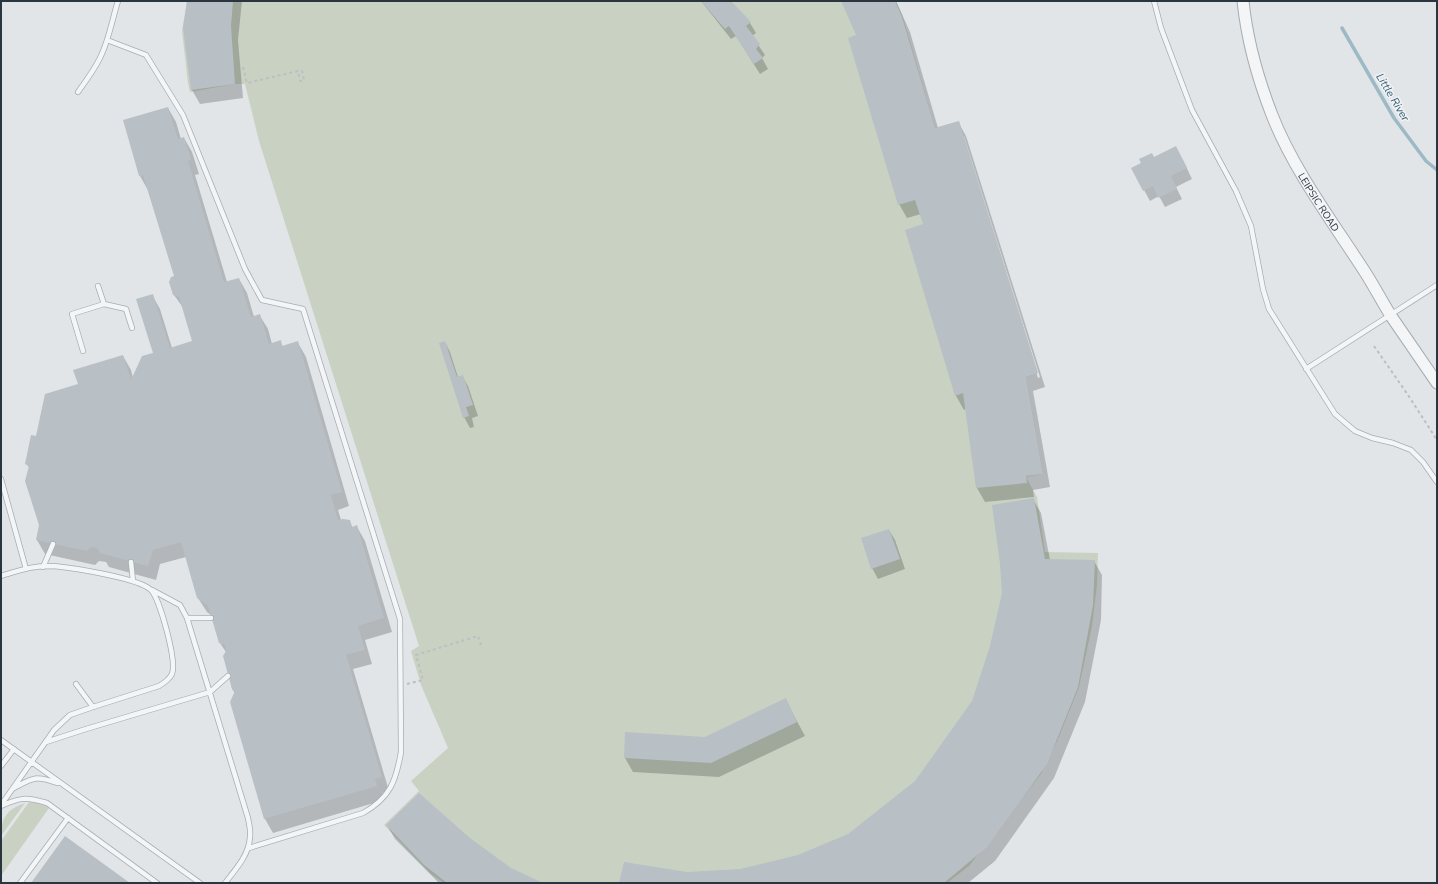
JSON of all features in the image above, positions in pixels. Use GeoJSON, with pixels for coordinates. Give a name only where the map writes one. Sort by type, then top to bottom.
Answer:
{"type":"FeatureCollection","features":[{"type":"Feature","properties":{"kind":"street","name":"LEIPSIC ROAD"},"geometry":{"type":"LineString","coordinates":[[1243,1],[1245,21],[1251,48],[1272,116],[1280,133],[1320,205],[1437,383]]}},
{"type":"Feature","properties":{"kind":"lane"},"geometry":{"type":"LineString","coordinates":[[78,92],[100,57],[107,40],[118,1]]}},
{"type":"Feature","properties":{"kind":"lane"},"geometry":{"type":"LineString","coordinates":[[1154,1],[1161,28],[1192,110],[1236,191],[1251,226],[1263,290],[1269,309],[1335,414],[1354,431],[1372,438],[1393,442],[1411,450],[1423,462],[1437,482]]}},
{"type":"Feature","properties":{"kind":"lane"},"geometry":{"type":"LineString","coordinates":[[107,40],[146,55],[183,115],[246,269],[262,300],[303,309],[400,619],[401,752],[397,772],[391,788],[382,799],[363,813],[248,848]]}},
{"type":"Feature","properties":{"kind":"lane"},"geometry":{"type":"LineString","coordinates":[[1306,369],[1437,285]]}},
{"type":"Feature","properties":{"kind":"lane"},"geometry":{"type":"LineString","coordinates":[[98,286],[104,304]]}},
{"type":"Feature","properties":{"kind":"lane"},"geometry":{"type":"LineString","coordinates":[[83,351],[72,314],[104,304],[126,309],[132,328]]}},
{"type":"Feature","properties":{"kind":"lane"},"geometry":{"type":"LineString","coordinates":[[1,479],[26,569]]}},
{"type":"Feature","properties":{"kind":"lane"},"geometry":{"type":"LineString","coordinates":[[43,567],[53,544]]}},
{"type":"Feature","properties":{"kind":"lane"},"geometry":{"type":"LineString","coordinates":[[131,562],[133,581]]}},
{"type":"Feature","properties":{"kind":"lane"},"geometry":{"type":"LineString","coordinates":[[1,576],[26,569],[53,566],[101,573],[133,581],[180,605],[187,618],[210,692],[248,818],[251,835],[248,848],[238,866],[225,883]]}},
{"type":"Feature","properties":{"kind":"lane"},"geometry":{"type":"LineString","coordinates":[[1,806],[54,730],[70,716],[93,706],[158,686],[166,681],[172,674],[173,664],[170,646],[158,601],[151,589]]}},
{"type":"Feature","properties":{"kind":"lane"},"geometry":{"type":"LineString","coordinates":[[187,618],[211,618]]}},
{"type":"Feature","properties":{"kind":"lane"},"geometry":{"type":"LineString","coordinates":[[46,742],[210,692],[228,676]]}},
{"type":"Feature","properties":{"kind":"lane"},"geometry":{"type":"LineString","coordinates":[[76,684],[93,706]]}},
{"type":"Feature","properties":{"kind":"lane"},"geometry":{"type":"LineString","coordinates":[[1,740],[200,883]]}},
{"type":"Feature","properties":{"kind":"lane"},"geometry":{"type":"LineString","coordinates":[[1,766],[14,749]]}},
{"type":"Feature","properties":{"kind":"lane"},"geometry":{"type":"LineString","coordinates":[[12,789],[32,778],[44,778],[63,785]]}},
{"type":"Feature","properties":{"kind":"lane"},"geometry":{"type":"LineString","coordinates":[[1,806],[17,799],[33,799],[47,803],[157,883]]}},
{"type":"Feature","properties":{"kind":"lane"},"geometry":{"type":"LineString","coordinates":[[20,883],[68,818]]}},
{"type":"Feature","properties":{"kind":"path"},"geometry":{"type":"LineString","coordinates":[[243,67],[247,82],[298,71],[300,81],[304,80],[302,70]]}},
{"type":"Feature","properties":{"kind":"path"},"geometry":{"type":"LineString","coordinates":[[1374,346],[1437,440]]}},
{"type":"Feature","properties":{"kind":"path"},"geometry":{"type":"LineString","coordinates":[[400,686],[423,680],[416,655],[478,636],[480,645]]}},
{"type":"Feature","properties":{"kind":"green space"},"geometry":{"type":"Polygon","coordinates":[[[187,1],[896,1],[902,14],[935,128],[959,121],[1038,373],[1026,377],[1043,474],[1026,477],[1037,497],[1045,552],[1098,553],[1097,585],[1092,626],[1079,687],[1058,739],[1041,774],[969,866],[947,883],[444,883],[430,873],[384,825],[419,791],[411,781],[448,748],[421,685],[411,651],[419,646],[259,141],[245,84],[235,84],[190,92],[182,31],[187,1]]]}},
{"type":"Feature","properties":{"kind":"green space"},"geometry":{"type":"Polygon","coordinates":[[[29,802],[42,804],[49,808],[1,876],[1,841],[29,802]]]}},
{"type":"Feature","properties":{"kind":"green space"},"geometry":{"type":"Polygon","coordinates":[[[25,803],[1,836],[1,829],[4,819],[10,811],[25,803]]]}},
{"type":"Feature","properties":{"kind":"building"},"geometry":{"type":"Polygon","coordinates":[[[187,1],[233,1],[231,26],[235,84],[191,90],[183,28],[187,1]]]}},
{"type":"Feature","properties":{"kind":"building"},"geometry":{"type":"Polygon","coordinates":[[[701,1],[731,1],[751,22],[746,26],[760,44],[756,49],[763,58],[754,64],[729,26],[725,29],[701,1]]]}},
{"type":"Feature","properties":{"kind":"building"},"geometry":{"type":"Polygon","coordinates":[[[841,1],[895,1],[902,17],[935,128],[959,121],[1038,373],[1026,377],[1043,474],[1026,476],[1027,483],[976,488],[963,393],[955,396],[905,230],[923,224],[915,200],[898,205],[848,38],[856,35],[841,1]]]}},
{"type":"Feature","properties":{"kind":"building"},"geometry":{"type":"Polygon","coordinates":[[[168,107],[178,139],[184,137],[191,160],[188,161],[224,282],[239,278],[251,317],[260,314],[269,344],[281,340],[282,346],[298,341],[342,492],[331,495],[338,520],[350,520],[352,527],[357,525],[384,618],[358,626],[365,650],[346,655],[382,777],[375,779],[377,786],[264,819],[230,702],[235,691],[232,689],[223,656],[226,651],[225,645],[219,643],[208,606],[197,598],[181,542],[153,550],[148,566],[100,553],[97,548],[91,547],[87,551],[36,540],[39,525],[25,481],[29,466],[25,464],[31,435],[36,436],[45,394],[78,384],[73,370],[123,355],[131,380],[142,356],[153,353],[136,299],[153,294],[170,348],[192,341],[179,297],[173,295],[169,282],[171,277],[174,276],[143,175],[139,176],[123,120],[168,107]]]}},
{"type":"Feature","properties":{"kind":"building"},"geometry":{"type":"Polygon","coordinates":[[[1176,146],[1187,168],[1171,176],[1177,189],[1158,198],[1153,186],[1143,191],[1131,168],[1141,163],[1139,159],[1152,153],[1154,157],[1176,146]]]}},
{"type":"Feature","properties":{"kind":"building"},"geometry":{"type":"Polygon","coordinates":[[[445,341],[457,377],[463,375],[473,405],[466,407],[469,416],[463,418],[439,343],[445,341]]]}},
{"type":"Feature","properties":{"kind":"building"},"geometry":{"type":"Polygon","coordinates":[[[1034,498],[1045,559],[1095,560],[1093,605],[1078,687],[1047,764],[987,847],[944,883],[619,883],[624,862],[687,872],[740,869],[798,855],[848,834],[915,781],[972,701],[990,646],[1002,593],[1000,564],[992,505],[1034,498]]]}},
{"type":"Feature","properties":{"kind":"building"},"geometry":{"type":"Polygon","coordinates":[[[889,529],[900,559],[871,569],[861,538],[889,529]]]}},
{"type":"Feature","properties":{"kind":"building"},"geometry":{"type":"Polygon","coordinates":[[[786,698],[797,722],[711,763],[624,758],[625,732],[705,737],[786,698]]]}},
{"type":"Feature","properties":{"kind":"building"},"geometry":{"type":"Polygon","coordinates":[[[419,793],[470,838],[511,868],[543,883],[447,883],[424,865],[386,825],[419,793]]]}},
{"type":"Feature","properties":{"kind":"building"},"geometry":{"type":"Polygon","coordinates":[[[65,836],[130,883],[31,883],[65,836]]]}},
{"type":"Feature","properties":{"kind":"waterway","name":"Little River"},"geometry":{"type":"LineString","coordinates":[[1342,28],[1394,118],[1426,161],[1437,170]]}}]}
